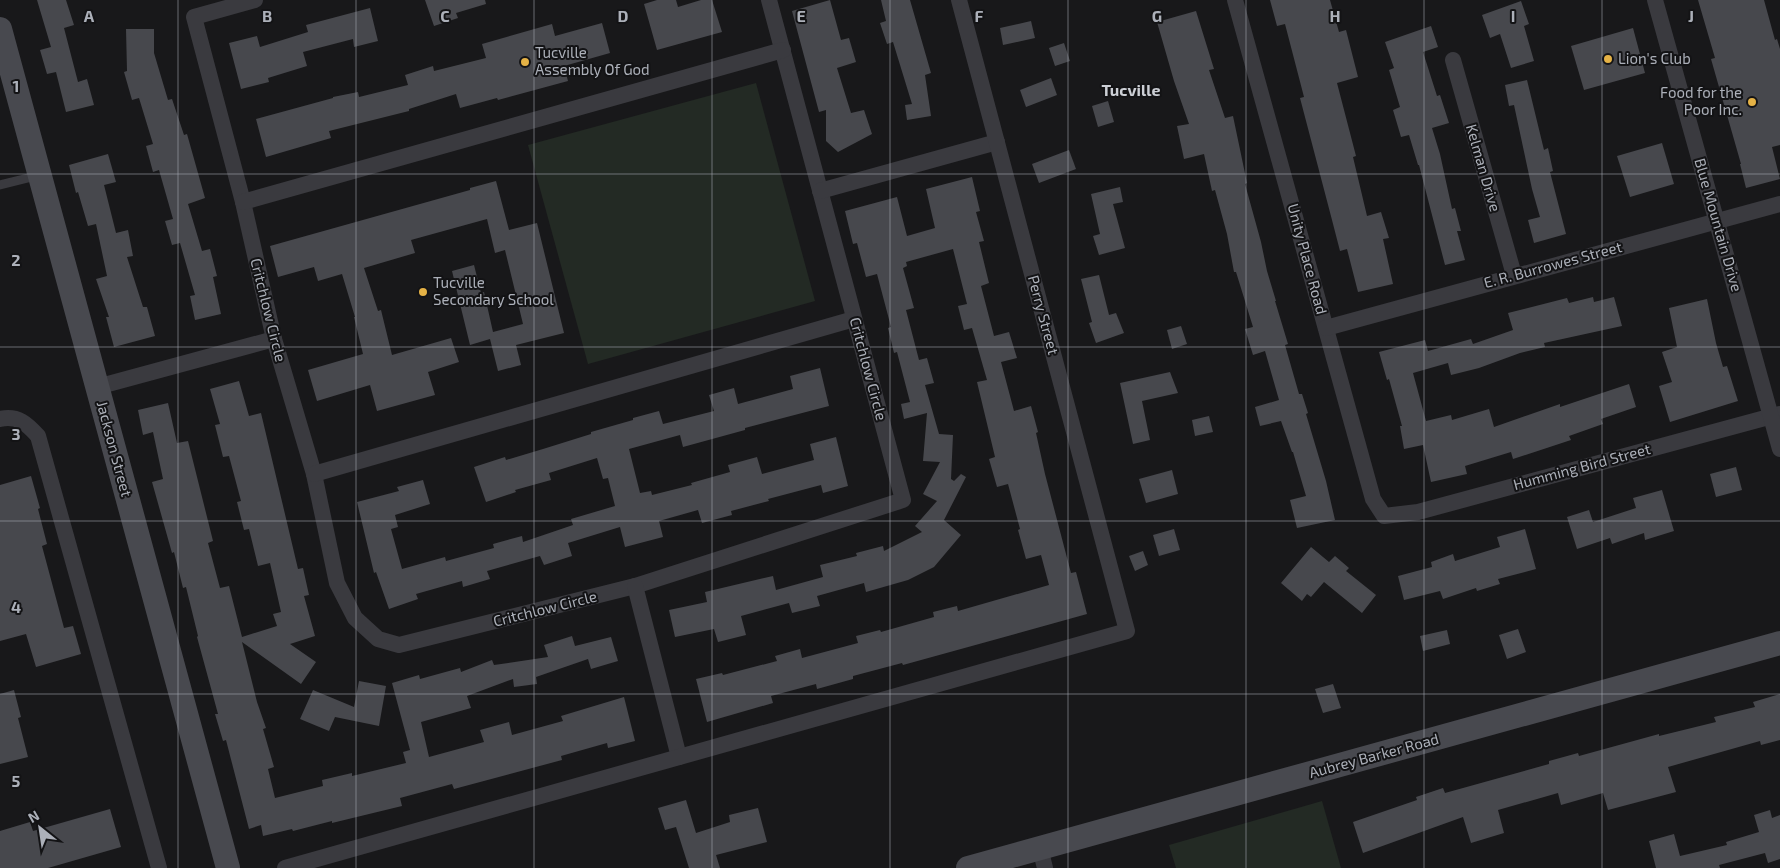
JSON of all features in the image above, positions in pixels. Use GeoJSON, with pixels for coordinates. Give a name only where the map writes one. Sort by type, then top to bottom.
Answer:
{"type":"FeatureCollection","features":[{"type":"Feature","properties":{"kind":"street","name":"Critchlow Circle"},"geometry":{"type":"LineString","coordinates":[[255,0],[194,17],[243,202],[274,338],[314,474],[337,584],[355,618],[378,639],[399,645],[635,586],[903,500],[770,0]]}},
{"type":"Feature","properties":{"kind":"street","name":"Perry Street"},"geometry":{"type":"LineString","coordinates":[[679,757],[1127,631],[959,0]]}},
{"type":"Feature","properties":{"kind":"street","name":"Unity Place Road"},"geometry":{"type":"LineString","coordinates":[[1235,0],[1373,499],[1384,516]]}},
{"type":"Feature","properties":{"kind":"street","name":"Blue Mountain Drive"},"geometry":{"type":"LineString","coordinates":[[1656,0],[1716,220],[1776,416],[1780,449]]}},
{"type":"Feature","properties":{"kind":"street","name":"Jackson Street"},"geometry":{"type":"LineString","coordinates":[[0,29],[228,868]]}},
{"type":"Feature","properties":{"kind":"street"},"geometry":{"type":"LineString","coordinates":[[243,202],[783,50]]}},
{"type":"Feature","properties":{"kind":"street","name":"Kelman Drive"},"geometry":{"type":"LineString","coordinates":[[1453,60],[1514,275]]}},
{"type":"Feature","properties":{"kind":"street"},"geometry":{"type":"LineString","coordinates":[[820,191],[997,142]]}},
{"type":"Feature","properties":{"kind":"street","name":"E. R. Burrowes Street"},"geometry":{"type":"LineString","coordinates":[[1326,328],[1514,275],[1780,204]]}},
{"type":"Feature","properties":{"kind":"street"},"geometry":{"type":"LineString","coordinates":[[314,474],[854,318]]}},
{"type":"Feature","properties":{"kind":"street"},"geometry":{"type":"LineString","coordinates":[[97,386],[274,338]]}},
{"type":"Feature","properties":{"kind":"street","name":"Humming Bird Street"},"geometry":{"type":"LineString","coordinates":[[1384,516],[1418,512],[1776,416]]}},
{"type":"Feature","properties":{"kind":"street"},"geometry":{"type":"LineString","coordinates":[[0,420],[9,417],[27,424],[38,436],[159,868]]}},
{"type":"Feature","properties":{"kind":"street"},"geometry":{"type":"LineString","coordinates":[[285,868],[679,757],[635,586]]}},
{"type":"Feature","properties":{"kind":"street","name":"Aubrey Barker Road"},"geometry":{"type":"LineString","coordinates":[[968,868],[1043,858],[1780,643]]}},
{"type":"Feature","properties":{"kind":"lane"},"geometry":{"type":"LineString","coordinates":[[1,185],[40,175]]}},
{"type":"Feature","properties":{"kind":"shaded area"},"geometry":{"type":"Polygon","coordinates":[[[756,83],[815,301],[588,364],[528,145],[756,83]]]}},
{"type":"Feature","properties":{"kind":"shaded area"},"geometry":{"type":"Polygon","coordinates":[[[1322,801],[1341,868],[1176,868],[1169,845],[1322,801]]]}},
{"type":"Feature","properties":{"kind":"building"},"geometry":{"type":"Polygon","coordinates":[[[37,0],[66,0],[74,25],[64,28],[78,82],[87,79],[94,105],[66,112],[56,72],[47,74],[40,50],[51,47],[37,0]]]}},
{"type":"Feature","properties":{"kind":"building"},"geometry":{"type":"Polygon","coordinates":[[[425,0],[485,0],[486,4],[456,13],[458,18],[434,26],[425,0]]]}},
{"type":"Feature","properties":{"kind":"building"},"geometry":{"type":"Polygon","coordinates":[[[657,0],[676,0],[678,7],[701,0],[712,0],[722,32],[657,50],[644,4],[657,0]]]}},
{"type":"Feature","properties":{"kind":"building"},"geometry":{"type":"Polygon","coordinates":[[[830,0],[841,40],[849,38],[856,62],[837,68],[851,113],[864,110],[872,134],[838,152],[826,141],[826,110],[819,112],[792,11],[830,0]]]}},
{"type":"Feature","properties":{"kind":"building"},"geometry":{"type":"Polygon","coordinates":[[[881,0],[910,0],[931,73],[925,75],[931,116],[907,120],[905,105],[912,104],[893,42],[887,44],[880,23],[886,21],[881,0]]]}},
{"type":"Feature","properties":{"kind":"building"},"geometry":{"type":"Polygon","coordinates":[[[1270,0],[1330,0],[1339,32],[1346,30],[1358,77],[1337,83],[1356,156],[1353,157],[1367,216],[1381,212],[1389,238],[1383,239],[1393,284],[1358,292],[1347,249],[1340,251],[1300,98],[1304,97],[1285,24],[1277,26],[1270,0]]]}},
{"type":"Feature","properties":{"kind":"building","name":"Food for the Poor Inc."},"geometry":{"type":"Polygon","coordinates":[[[1698,0],[1764,0],[1775,40],[1777,39],[1780,49],[1780,145],[1772,147],[1780,179],[1746,188],[1711,59],[1715,58],[1698,0]]]}},
{"type":"Feature","properties":{"kind":"building"},"geometry":{"type":"Polygon","coordinates":[[[1521,1],[1529,24],[1524,26],[1534,61],[1511,68],[1500,34],[1490,38],[1482,15],[1521,1]]]}},
{"type":"Feature","properties":{"kind":"building"},"geometry":{"type":"Polygon","coordinates":[[[370,8],[378,41],[354,47],[353,39],[303,52],[307,66],[268,78],[269,82],[241,89],[229,43],[257,36],[260,47],[308,32],[306,25],[370,8]]]}},
{"type":"Feature","properties":{"kind":"building"},"geometry":{"type":"Polygon","coordinates":[[[1196,11],[1214,69],[1209,70],[1225,118],[1233,116],[1247,183],[1245,184],[1288,344],[1285,345],[1299,394],[1302,394],[1308,413],[1306,414],[1326,481],[1335,520],[1297,528],[1290,500],[1306,496],[1293,452],[1281,421],[1260,426],[1255,407],[1279,400],[1265,351],[1253,355],[1245,329],[1253,327],[1236,272],[1234,272],[1227,234],[1215,190],[1212,191],[1204,154],[1184,159],[1177,126],[1189,124],[1157,22],[1196,11]]]}},
{"type":"Feature","properties":{"kind":"building"},"geometry":{"type":"Polygon","coordinates":[[[1031,21],[1035,38],[1003,45],[1000,28],[1031,21]]]}},
{"type":"Feature","properties":{"kind":"building"},"geometry":{"type":"Polygon","coordinates":[[[602,23],[610,53],[564,66],[568,81],[460,108],[456,94],[409,109],[409,111],[329,131],[331,138],[266,157],[256,119],[333,97],[358,92],[359,97],[408,85],[405,75],[433,66],[434,71],[486,58],[482,44],[552,24],[555,36],[602,23]]]}},
{"type":"Feature","properties":{"kind":"building"},"geometry":{"type":"Polygon","coordinates":[[[1431,26],[1438,47],[1423,52],[1437,96],[1440,95],[1449,123],[1432,128],[1440,154],[1452,209],[1455,208],[1461,231],[1457,231],[1465,260],[1445,265],[1419,165],[1409,135],[1401,137],[1393,110],[1400,107],[1389,70],[1394,68],[1385,42],[1431,26]]]}},
{"type":"Feature","properties":{"kind":"building","name":"Lion's Club"},"geometry":{"type":"Polygon","coordinates":[[[1633,28],[1645,73],[1584,90],[1571,46],[1633,28]]]}},
{"type":"Feature","properties":{"kind":"building"},"geometry":{"type":"Polygon","coordinates":[[[126,29],[154,29],[154,53],[168,100],[172,99],[184,135],[187,134],[205,198],[188,204],[202,251],[210,249],[217,276],[213,277],[221,314],[195,320],[190,296],[195,295],[180,243],[172,245],[165,221],[173,219],[159,170],[153,172],[146,146],[153,144],[139,98],[132,100],[124,72],[127,71],[126,29]]]}},
{"type":"Feature","properties":{"kind":"building"},"geometry":{"type":"Polygon","coordinates":[[[1064,43],[1070,61],[1055,66],[1049,48],[1064,43]]]}},
{"type":"Feature","properties":{"kind":"building"},"geometry":{"type":"Polygon","coordinates":[[[1051,78],[1057,95],[1026,107],[1020,90],[1051,78]]]}},
{"type":"Feature","properties":{"kind":"building"},"geometry":{"type":"Polygon","coordinates":[[[1527,80],[1544,150],[1548,148],[1553,171],[1550,172],[1566,234],[1534,243],[1528,220],[1540,217],[1514,105],[1509,106],[1505,85],[1527,80]]]}},
{"type":"Feature","properties":{"kind":"building"},"geometry":{"type":"Polygon","coordinates":[[[1108,101],[1114,122],[1098,127],[1092,106],[1108,101]]]}},
{"type":"Feature","properties":{"kind":"building"},"geometry":{"type":"Polygon","coordinates":[[[1662,143],[1674,184],[1630,197],[1617,156],[1662,143]]]}},
{"type":"Feature","properties":{"kind":"building"},"geometry":{"type":"Polygon","coordinates":[[[1069,150],[1076,169],[1039,183],[1032,164],[1069,150]]]}},
{"type":"Feature","properties":{"kind":"building"},"geometry":{"type":"Polygon","coordinates":[[[108,154],[116,182],[104,185],[116,233],[128,230],[133,256],[127,257],[143,307],[147,307],[155,336],[114,347],[106,317],[109,317],[96,279],[107,276],[96,224],[88,226],[78,192],[76,193],[69,165],[108,154]]]}},
{"type":"Feature","properties":{"kind":"building"},"geometry":{"type":"Polygon","coordinates":[[[972,177],[980,211],[976,212],[984,241],[979,242],[989,283],[981,286],[994,336],[1009,332],[1017,358],[1001,362],[1014,411],[1031,406],[1038,432],[1036,433],[1045,474],[1071,573],[1076,572],[1087,614],[903,665],[902,663],[853,676],[853,679],[817,689],[816,684],[771,696],[773,703],[707,722],[696,679],[722,673],[723,675],[777,661],[775,656],[800,649],[802,658],[858,643],[856,636],[880,630],[881,632],[934,617],[933,612],[957,606],[958,611],[1049,585],[1041,555],[1026,559],[1008,484],[997,487],[989,459],[995,457],[977,382],[987,380],[972,328],[964,330],[958,306],[967,304],[953,249],[906,262],[907,266],[903,268],[914,308],[906,310],[919,360],[927,358],[934,383],[925,385],[939,434],[953,435],[951,479],[954,481],[961,474],[966,477],[944,520],[961,535],[934,567],[908,580],[866,592],[864,583],[817,596],[820,606],[792,613],[789,603],[741,616],[746,635],[718,642],[714,629],[675,637],[669,610],[707,602],[705,592],[773,576],[776,590],[823,577],[820,565],[857,556],[856,553],[883,546],[884,551],[922,532],[915,526],[937,501],[923,494],[940,462],[923,461],[927,413],[904,419],[901,404],[910,402],[897,352],[894,353],[888,328],[891,327],[877,274],[866,277],[857,243],[853,244],[845,211],[897,197],[907,236],[935,228],[926,189],[972,177]]]}},
{"type":"Feature","properties":{"kind":"building"},"geometry":{"type":"Polygon","coordinates":[[[496,181],[509,230],[537,223],[564,333],[516,345],[521,365],[498,371],[490,339],[470,345],[452,271],[474,265],[481,293],[484,292],[493,332],[523,324],[505,250],[495,253],[487,219],[411,240],[415,253],[364,268],[378,311],[381,310],[392,355],[451,338],[459,362],[428,372],[435,395],[377,411],[370,385],[317,401],[308,370],[363,354],[355,317],[342,274],[318,281],[314,267],[278,277],[270,246],[496,181]]]}},
{"type":"Feature","properties":{"kind":"building"},"geometry":{"type":"Polygon","coordinates":[[[1120,187],[1123,202],[1113,204],[1125,248],[1099,255],[1093,236],[1100,234],[1091,194],[1120,187]]]}},
{"type":"Feature","properties":{"kind":"building"},"geometry":{"type":"Polygon","coordinates":[[[1099,275],[1109,315],[1116,313],[1124,333],[1096,343],[1089,323],[1092,322],[1081,279],[1099,275]]]}},
{"type":"Feature","properties":{"kind":"building"},"geometry":{"type":"Polygon","coordinates":[[[1593,297],[1594,302],[1614,297],[1622,326],[1544,343],[1545,347],[1451,375],[1448,363],[1413,373],[1426,421],[1451,415],[1452,420],[1489,409],[1494,427],[1560,404],[1560,407],[1629,384],[1636,407],[1601,419],[1603,424],[1569,436],[1571,440],[1513,459],[1511,452],[1465,466],[1467,474],[1431,482],[1423,445],[1404,449],[1400,426],[1402,426],[1389,379],[1387,380],[1379,352],[1425,340],[1428,351],[1471,339],[1473,344],[1513,330],[1508,313],[1567,298],[1569,303],[1593,297]]]}},
{"type":"Feature","properties":{"kind":"building"},"geometry":{"type":"Polygon","coordinates":[[[1707,299],[1723,367],[1727,366],[1738,401],[1670,422],[1659,386],[1672,382],[1662,352],[1677,347],[1669,308],[1707,299]]]}},
{"type":"Feature","properties":{"kind":"building"},"geometry":{"type":"Polygon","coordinates":[[[1181,326],[1187,344],[1172,349],[1167,330],[1181,326]]]}},
{"type":"Feature","properties":{"kind":"building"},"geometry":{"type":"Polygon","coordinates":[[[820,368],[829,406],[745,428],[745,430],[683,447],[680,435],[629,449],[640,493],[651,491],[652,495],[692,485],[691,483],[730,472],[728,465],[757,457],[762,474],[814,460],[810,444],[836,437],[848,486],[823,493],[821,485],[768,499],[769,501],[731,511],[732,515],[702,523],[698,510],[659,521],[663,537],[625,547],[620,527],[568,543],[572,556],[544,565],[540,556],[487,571],[490,579],[463,587],[462,581],[416,594],[418,599],[389,609],[376,572],[374,573],[357,502],[399,491],[397,487],[423,480],[430,504],[395,515],[398,527],[391,529],[402,569],[445,557],[446,561],[494,548],[493,544],[522,536],[523,542],[573,525],[571,519],[615,506],[608,478],[603,479],[597,458],[549,473],[551,480],[515,490],[516,492],[486,502],[474,467],[505,457],[506,460],[543,449],[659,411],[663,424],[714,411],[709,395],[734,388],[738,404],[793,389],[790,376],[820,368]]]}},
{"type":"Feature","properties":{"kind":"building"},"geometry":{"type":"Polygon","coordinates":[[[1170,372],[1178,393],[1142,401],[1150,440],[1133,444],[1120,383],[1170,372]]]}},
{"type":"Feature","properties":{"kind":"building"},"geometry":{"type":"Polygon","coordinates":[[[239,381],[249,416],[261,413],[298,569],[303,568],[309,595],[304,596],[315,636],[290,644],[316,662],[301,684],[242,642],[257,702],[266,728],[263,729],[274,767],[268,769],[275,798],[323,786],[322,780],[352,773],[352,776],[406,763],[403,752],[410,750],[392,683],[419,675],[420,679],[460,668],[461,672],[492,660],[494,665],[548,657],[544,645],[572,636],[575,646],[611,637],[618,661],[591,669],[588,659],[536,677],[537,684],[514,687],[513,679],[467,696],[471,708],[421,722],[429,757],[484,742],[480,730],[509,722],[512,735],[563,721],[561,716],[624,697],[635,741],[608,748],[607,743],[561,756],[562,760],[454,789],[452,784],[400,798],[402,806],[332,823],[332,821],[263,836],[261,825],[249,829],[226,740],[223,741],[215,714],[218,714],[197,637],[186,587],[183,588],[152,482],[163,479],[153,432],[143,435],[138,410],[168,403],[177,443],[188,441],[213,541],[208,543],[220,588],[229,586],[242,637],[277,626],[273,614],[281,612],[270,563],[258,566],[249,529],[244,530],[237,502],[241,501],[229,456],[223,457],[215,425],[220,424],[210,389],[239,381]]]}},
{"type":"Feature","properties":{"kind":"building"},"geometry":{"type":"Polygon","coordinates":[[[1209,416],[1213,432],[1195,436],[1192,420],[1209,416]]]}},
{"type":"Feature","properties":{"kind":"building"},"geometry":{"type":"Polygon","coordinates":[[[1736,467],[1742,490],[1716,497],[1710,474],[1736,467]]]}},
{"type":"Feature","properties":{"kind":"building"},"geometry":{"type":"Polygon","coordinates":[[[1172,470],[1178,494],[1146,503],[1139,479],[1172,470]]]}},
{"type":"Feature","properties":{"kind":"building"},"geometry":{"type":"Polygon","coordinates":[[[31,476],[47,544],[42,546],[64,628],[73,626],[81,654],[36,667],[26,634],[0,641],[0,485],[31,476]]]}},
{"type":"Feature","properties":{"kind":"building"},"geometry":{"type":"Polygon","coordinates":[[[1662,490],[1674,531],[1645,540],[1644,533],[1612,544],[1610,538],[1577,549],[1567,517],[1589,510],[1593,522],[1636,508],[1633,498],[1662,490]]]}},
{"type":"Feature","properties":{"kind":"building"},"geometry":{"type":"Polygon","coordinates":[[[1174,529],[1180,550],[1159,556],[1153,535],[1174,529]]]}},
{"type":"Feature","properties":{"kind":"building"},"geometry":{"type":"Polygon","coordinates":[[[1525,529],[1536,569],[1498,579],[1500,584],[1477,591],[1476,588],[1443,599],[1440,591],[1404,600],[1398,576],[1432,567],[1431,562],[1453,554],[1455,561],[1500,547],[1497,537],[1525,529]]]}},
{"type":"Feature","properties":{"kind":"building"},"geometry":{"type":"Polygon","coordinates":[[[1311,547],[1329,562],[1335,556],[1349,568],[1346,571],[1376,595],[1362,613],[1324,582],[1311,597],[1307,594],[1302,601],[1281,583],[1311,547]]]}},
{"type":"Feature","properties":{"kind":"building"},"geometry":{"type":"Polygon","coordinates":[[[1143,551],[1148,565],[1135,571],[1129,556],[1143,551]]]}},
{"type":"Feature","properties":{"kind":"building"},"geometry":{"type":"Polygon","coordinates":[[[1518,629],[1526,652],[1507,659],[1499,635],[1518,629]]]}},
{"type":"Feature","properties":{"kind":"building"},"geometry":{"type":"Polygon","coordinates":[[[1447,630],[1450,644],[1423,651],[1420,636],[1447,630]]]}},
{"type":"Feature","properties":{"kind":"building"},"geometry":{"type":"Polygon","coordinates":[[[359,681],[386,686],[379,726],[335,717],[329,731],[300,719],[313,690],[354,707],[359,681]]]}},
{"type":"Feature","properties":{"kind":"building"},"geometry":{"type":"Polygon","coordinates":[[[1333,684],[1341,708],[1323,713],[1315,689],[1333,684]]]}},
{"type":"Feature","properties":{"kind":"building"},"geometry":{"type":"Polygon","coordinates":[[[14,690],[21,717],[18,718],[28,757],[0,764],[0,694],[14,690]]]}},
{"type":"Feature","properties":{"kind":"building"},"geometry":{"type":"Polygon","coordinates":[[[1780,694],[1780,740],[1761,745],[1760,741],[1668,767],[1676,792],[1608,810],[1603,793],[1561,805],[1558,793],[1498,810],[1504,833],[1471,843],[1463,817],[1363,853],[1353,822],[1417,800],[1416,797],[1443,788],[1445,793],[1549,764],[1549,761],[1578,753],[1579,756],[1659,734],[1659,736],[1716,722],[1714,717],[1755,707],[1753,702],[1780,694]]]}},
{"type":"Feature","properties":{"kind":"building"},"geometry":{"type":"Polygon","coordinates":[[[686,800],[696,833],[730,822],[729,815],[758,808],[767,842],[716,855],[720,868],[689,868],[676,827],[665,830],[658,808],[686,800]]]}},
{"type":"Feature","properties":{"kind":"building"},"geometry":{"type":"Polygon","coordinates":[[[110,809],[121,847],[48,868],[0,868],[0,831],[30,822],[33,831],[110,809]]]}},
{"type":"Feature","properties":{"kind":"building"},"geometry":{"type":"Polygon","coordinates":[[[1770,810],[1772,818],[1780,815],[1780,859],[1768,863],[1765,853],[1719,865],[1720,868],[1656,868],[1649,841],[1674,834],[1680,856],[1727,845],[1726,842],[1759,832],[1754,815],[1770,810]]]}},
{"type":"Feature","properties":{"kind":"place","name":"Lion's Club"},"geometry":{"type":"Point","coordinates":[1608,59]}},
{"type":"Feature","properties":{"kind":"place","name":"Tucville Assembly Of God"},"geometry":{"type":"Point","coordinates":[525,62]}},
{"type":"Feature","properties":{"kind":"place","name":"Food for the Poor Inc."},"geometry":{"type":"Point","coordinates":[1752,102]}},
{"type":"Feature","properties":{"kind":"place","name":"Tucville Secondary School"},"geometry":{"type":"Point","coordinates":[423,292]}},
{"type":"Feature","properties":{"kind":"district","name":"Tucville"},"geometry":{"type":"Point","coordinates":[1131,90]}}]}
